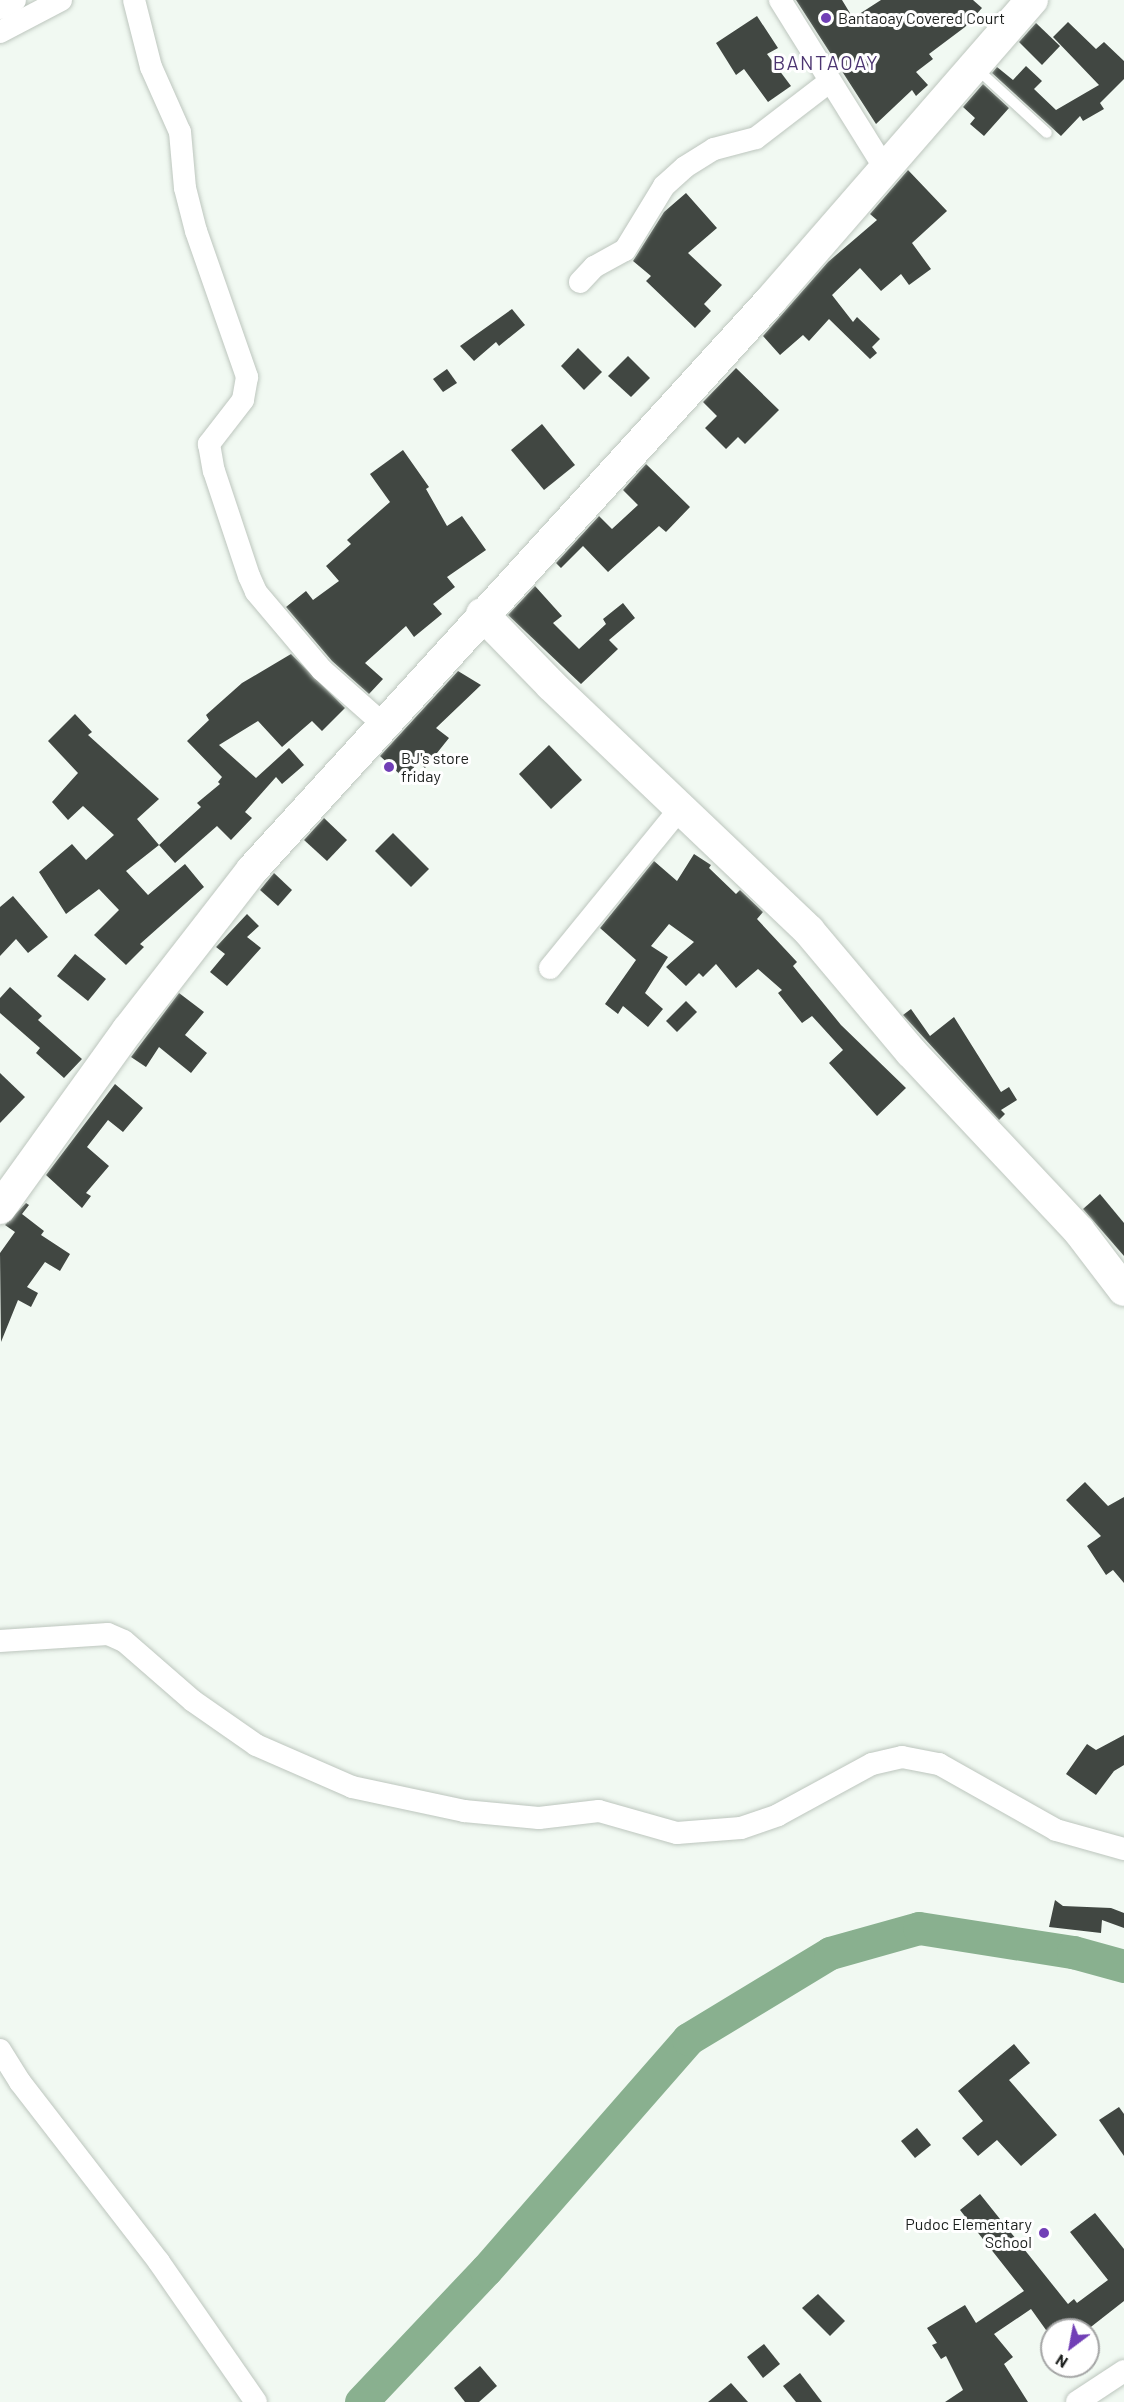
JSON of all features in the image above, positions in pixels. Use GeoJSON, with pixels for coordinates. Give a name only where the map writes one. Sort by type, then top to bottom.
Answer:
{"type":"FeatureCollection","features":[{"type":"Feature","properties":{"kind":"main road"},"geometry":{"type":"LineString","coordinates":[[0,1208],[128,1030],[252,870],[482,614],[763,309],[973,65],[1032,0]]}},
{"type":"Feature","properties":{"kind":"main road"},"geometry":{"type":"LineString","coordinates":[[482,614],[551,686],[682,806],[809,931],[911,1052],[1079,1231],[1124,1290]]}},
{"type":"Feature","properties":{"kind":"street"},"geometry":{"type":"LineString","coordinates":[[0,8],[15,0]]}},
{"type":"Feature","properties":{"kind":"street"},"geometry":{"type":"LineString","coordinates":[[0,32],[61,0]]}},
{"type":"Feature","properties":{"kind":"street"},"geometry":{"type":"LineString","coordinates":[[134,0],[152,67],[180,132],[188,204],[247,377],[243,400],[209,444],[239,548],[256,592],[322,670],[383,724]]}},
{"type":"Feature","properties":{"kind":"street"},"geometry":{"type":"LineString","coordinates":[[780,0],[885,169]]}},
{"type":"Feature","properties":{"kind":"street"},"geometry":{"type":"LineString","coordinates":[[580,282],[594,267],[625,250],[664,186],[686,167],[714,149],[756,138],[829,82]]}},
{"type":"Feature","properties":{"kind":"street"},"geometry":{"type":"LineString","coordinates":[[550,968],[682,806]]}},
{"type":"Feature","properties":{"kind":"street"},"geometry":{"type":"LineString","coordinates":[[0,1641],[108,1634],[124,1641],[193,1701],[256,1745],[352,1787],[464,1811],[539,1818],[599,1811],[677,1833],[741,1828],[778,1815],[872,1764],[902,1757],[939,1764],[1056,1830],[1124,1849]]}},
{"type":"Feature","properties":{"kind":"street"},"geometry":{"type":"LineString","coordinates":[[0,2050],[20,2082],[159,2262],[255,2402]]}},
{"type":"Feature","properties":{"kind":"street"},"geometry":{"type":"LineString","coordinates":[[1077,2402],[1124,2371]]}},
{"type":"Feature","properties":{"kind":"lane"},"geometry":{"type":"LineString","coordinates":[[973,65],[1047,133]]}},
{"type":"Feature","properties":{"kind":"building"},"geometry":{"type":"Polygon","coordinates":[[[796,0],[842,0],[853,18],[881,0],[973,0],[982,8],[965,27],[929,54],[933,59],[916,72],[928,85],[916,96],[912,90],[876,124],[796,0]]]}},
{"type":"Feature","properties":{"kind":"building"},"geometry":{"type":"Polygon","coordinates":[[[757,16],[778,48],[767,54],[791,86],[768,102],[744,69],[736,75],[716,43],[757,16]]]}},
{"type":"Feature","properties":{"kind":"building"},"geometry":{"type":"Polygon","coordinates":[[[1068,22],[1096,49],[1104,42],[1124,61],[1124,79],[1100,103],[1104,109],[1083,121],[1080,116],[1061,136],[992,73],[997,67],[1013,80],[1026,66],[1042,81],[1034,89],[1056,110],[1099,85],[1053,37],[1068,22]]]}},
{"type":"Feature","properties":{"kind":"building"},"geometry":{"type":"Polygon","coordinates":[[[1036,23],[1060,46],[1042,65],[1019,42],[1036,23]]]}},
{"type":"Feature","properties":{"kind":"building"},"geometry":{"type":"Polygon","coordinates":[[[983,84],[1009,108],[984,136],[970,124],[975,118],[963,107],[983,84]]]}},
{"type":"Feature","properties":{"kind":"building"},"geometry":{"type":"Polygon","coordinates":[[[908,170],[947,211],[912,243],[931,269],[909,285],[901,274],[881,291],[860,268],[832,295],[853,322],[857,317],[880,339],[872,347],[877,353],[870,359],[829,319],[809,341],[803,335],[780,355],[763,336],[828,262],[877,220],[870,214],[908,170]]]}},
{"type":"Feature","properties":{"kind":"building"},"geometry":{"type":"Polygon","coordinates":[[[686,193],[717,228],[688,253],[722,285],[704,304],[711,311],[695,328],[646,281],[651,276],[633,261],[664,212],[686,193]]]}},
{"type":"Feature","properties":{"kind":"building"},"geometry":{"type":"Polygon","coordinates":[[[512,309],[525,325],[499,346],[496,342],[474,361],[460,346],[512,309]]]}},
{"type":"Feature","properties":{"kind":"building"},"geometry":{"type":"Polygon","coordinates":[[[578,348],[602,372],[584,390],[561,366],[578,348]]]}},
{"type":"Feature","properties":{"kind":"building"},"geometry":{"type":"Polygon","coordinates":[[[628,356],[650,378],[631,397],[608,376],[628,356]]]}},
{"type":"Feature","properties":{"kind":"building"},"geometry":{"type":"Polygon","coordinates":[[[736,368],[779,410],[745,444],[738,437],[726,449],[705,428],[717,416],[703,402],[736,368]]]}},
{"type":"Feature","properties":{"kind":"building"},"geometry":{"type":"Polygon","coordinates":[[[447,369],[457,383],[443,392],[433,379],[447,369]]]}},
{"type":"Feature","properties":{"kind":"building"},"geometry":{"type":"Polygon","coordinates":[[[542,424],[575,465],[544,490],[511,450],[542,424]]]}},
{"type":"Feature","properties":{"kind":"building"},"geometry":{"type":"Polygon","coordinates":[[[403,450],[429,487],[426,489],[447,526],[462,516],[486,550],[447,577],[455,587],[433,604],[442,614],[414,637],[406,626],[365,663],[383,679],[369,694],[332,661],[286,607],[306,591],[313,600],[339,581],[326,566],[351,544],[347,540],[390,502],[370,474],[403,450]]]}},
{"type":"Feature","properties":{"kind":"building"},"geometry":{"type":"Polygon","coordinates":[[[646,464],[690,507],[666,532],[659,526],[608,572],[583,546],[561,568],[556,563],[599,516],[612,529],[638,505],[623,490],[646,464]]]}},
{"type":"Feature","properties":{"kind":"building"},"geometry":{"type":"Polygon","coordinates":[[[535,586],[562,616],[553,623],[579,649],[606,624],[603,619],[623,603],[635,618],[609,640],[618,649],[581,684],[508,615],[535,586]]]}},
{"type":"Feature","properties":{"kind":"building"},"geometry":{"type":"Polygon","coordinates":[[[291,654],[345,708],[322,731],[312,721],[282,747],[258,721],[219,745],[256,778],[289,748],[304,765],[282,784],[276,777],[245,812],[252,818],[231,840],[217,826],[175,863],[159,845],[201,807],[197,803],[220,784],[218,782],[222,777],[187,741],[209,720],[206,715],[242,683],[291,654]]]}},
{"type":"Feature","properties":{"kind":"building"},"geometry":{"type":"Polygon","coordinates":[[[458,671],[481,685],[436,728],[449,738],[425,768],[418,762],[405,779],[380,756],[458,671]]]}},
{"type":"Feature","properties":{"kind":"building"},"geometry":{"type":"Polygon","coordinates":[[[75,714],[92,732],[88,735],[159,799],[137,819],[159,845],[126,871],[148,895],[185,864],[204,887],[140,944],[144,947],[126,965],[94,935],[119,910],[99,889],[66,914],[39,872],[72,844],[86,860],[114,835],[83,806],[68,820],[52,802],[78,773],[48,741],[75,714]]]}},
{"type":"Feature","properties":{"kind":"building"},"geometry":{"type":"Polygon","coordinates":[[[549,745],[582,780],[551,809],[519,774],[549,745]]]}},
{"type":"Feature","properties":{"kind":"building"},"geometry":{"type":"Polygon","coordinates":[[[324,818],[347,840],[327,861],[304,840],[324,818]]]}},
{"type":"Feature","properties":{"kind":"building"},"geometry":{"type":"Polygon","coordinates":[[[393,833],[429,869],[411,887],[375,851],[393,833]]]}},
{"type":"Feature","properties":{"kind":"building"},"geometry":{"type":"Polygon","coordinates":[[[694,854],[711,865],[709,868],[736,894],[740,890],[763,912],[757,919],[797,962],[793,966],[841,1025],[906,1088],[877,1116],[829,1063],[843,1050],[812,1016],[802,1023],[778,993],[782,990],[758,969],[736,988],[716,964],[703,977],[699,973],[686,986],[666,967],[694,942],[669,924],[651,946],[668,957],[645,993],[663,1009],[648,1027],[623,1006],[618,1014],[605,1004],[636,960],[600,928],[654,861],[677,881],[694,854]]]}},
{"type":"Feature","properties":{"kind":"building"},"geometry":{"type":"Polygon","coordinates":[[[274,873],[292,890],[278,906],[260,890],[274,873]]]}},
{"type":"Feature","properties":{"kind":"building"},"geometry":{"type":"Polygon","coordinates":[[[13,896],[48,937],[28,953],[16,939],[0,956],[0,907],[13,896]]]}},
{"type":"Feature","properties":{"kind":"building"},"geometry":{"type":"Polygon","coordinates":[[[247,914],[259,926],[247,937],[261,948],[227,986],[210,972],[225,954],[216,947],[247,914]]]}},
{"type":"Feature","properties":{"kind":"building"},"geometry":{"type":"Polygon","coordinates":[[[75,954],[106,979],[88,1001],[57,976],[75,954]]]}},
{"type":"Feature","properties":{"kind":"building"},"geometry":{"type":"Polygon","coordinates":[[[10,987],[42,1016],[38,1020],[82,1059],[64,1078],[36,1053],[40,1048],[0,1013],[0,998],[10,987]]]}},
{"type":"Feature","properties":{"kind":"building"},"geometry":{"type":"Polygon","coordinates":[[[179,993],[204,1012],[185,1035],[207,1053],[191,1073],[159,1047],[146,1067],[131,1057],[179,993]]]}},
{"type":"Feature","properties":{"kind":"building"},"geometry":{"type":"Polygon","coordinates":[[[686,1001],[697,1012],[677,1032],[666,1021],[686,1001]]]}},
{"type":"Feature","properties":{"kind":"building"},"geometry":{"type":"Polygon","coordinates":[[[911,1009],[930,1036],[954,1017],[1001,1092],[1009,1087],[1017,1100],[1001,1110],[1005,1114],[999,1120],[903,1015],[911,1009]]]}},
{"type":"Feature","properties":{"kind":"building"},"geometry":{"type":"Polygon","coordinates":[[[0,1073],[25,1097],[0,1123],[0,1073]]]}},
{"type":"Feature","properties":{"kind":"building"},"geometry":{"type":"Polygon","coordinates":[[[115,1084],[143,1108],[123,1132],[108,1120],[87,1147],[109,1166],[86,1193],[91,1196],[82,1208],[46,1175],[115,1084]]]}},
{"type":"Feature","properties":{"kind":"building"},"geometry":{"type":"Polygon","coordinates":[[[1100,1194],[1124,1223],[1124,1256],[1083,1209],[1100,1194]]]}},
{"type":"Feature","properties":{"kind":"building"},"geometry":{"type":"Polygon","coordinates":[[[26,1203],[29,1205],[22,1214],[44,1231],[41,1235],[70,1254],[60,1271],[45,1262],[27,1287],[38,1293],[31,1307],[18,1300],[1,1342],[0,1253],[15,1232],[5,1225],[26,1203]]]}},
{"type":"Feature","properties":{"kind":"building"},"geometry":{"type":"Polygon","coordinates":[[[1085,1482],[1108,1506],[1124,1497],[1124,1583],[1113,1570],[1106,1575],[1087,1546],[1101,1536],[1066,1500],[1085,1482]]]}},
{"type":"Feature","properties":{"kind":"building"},"geometry":{"type":"Polygon","coordinates":[[[1124,1735],[1124,1765],[1114,1771],[1096,1795],[1066,1774],[1087,1744],[1096,1750],[1124,1735]]]}},
{"type":"Feature","properties":{"kind":"building"},"geometry":{"type":"Polygon","coordinates":[[[1055,1900],[1063,1906],[1111,1908],[1124,1913],[1124,1928],[1102,1920],[1101,1933],[1049,1927],[1055,1900]]]}},
{"type":"Feature","properties":{"kind":"building"},"geometry":{"type":"Polygon","coordinates":[[[1014,2044],[1030,2063],[1009,2080],[1057,2135],[1021,2166],[997,2140],[978,2156],[962,2138],[983,2121],[958,2091],[1014,2044]]]}},
{"type":"Feature","properties":{"kind":"building"},"geometry":{"type":"Polygon","coordinates":[[[1119,2107],[1124,2114],[1124,2156],[1099,2120],[1119,2107]]]}},
{"type":"Feature","properties":{"kind":"building"},"geometry":{"type":"Polygon","coordinates":[[[917,2128],[931,2145],[915,2158],[901,2141],[917,2128]]]}},
{"type":"Feature","properties":{"kind":"building"},"geometry":{"type":"Polygon","coordinates":[[[980,2194],[1068,2304],[1074,2299],[1077,2303],[1108,2280],[1070,2232],[1095,2213],[1124,2249],[1124,2301],[1100,2320],[1100,2318],[1040,2318],[1040,2322],[1031,2309],[994,2334],[1013,2357],[1004,2364],[1028,2402],[945,2402],[963,2390],[946,2356],[941,2359],[932,2345],[937,2343],[927,2328],[965,2305],[976,2323],[1024,2291],[960,2210],[980,2194]]]}},
{"type":"Feature","properties":{"kind":"building"},"geometry":{"type":"Polygon","coordinates":[[[818,2294],[845,2321],[830,2336],[802,2308],[818,2294]]]}},
{"type":"Feature","properties":{"kind":"building"},"geometry":{"type":"Polygon","coordinates":[[[764,2344],[780,2364],[763,2378],[747,2357],[764,2344]]]}},
{"type":"Feature","properties":{"kind":"building"},"geometry":{"type":"Polygon","coordinates":[[[480,2366],[497,2386],[479,2402],[465,2402],[454,2388],[480,2366]]]}},
{"type":"Feature","properties":{"kind":"building"},"geometry":{"type":"Polygon","coordinates":[[[800,2373],[822,2402],[796,2402],[783,2386],[800,2373]]]}},
{"type":"Feature","properties":{"kind":"building"},"geometry":{"type":"Polygon","coordinates":[[[731,2383],[748,2402],[708,2402],[731,2383]]]}},
{"type":"Feature","properties":{"kind":"waterway"},"geometry":{"type":"LineString","coordinates":[[361,2402],[486,2270],[688,2039],[830,1953],[919,1928],[1073,1952],[1124,1966]]}},
{"type":"Feature","properties":{"kind":"place","name":"Bantaoay Covered Court"},"geometry":{"type":"Point","coordinates":[826,18]}},
{"type":"Feature","properties":{"kind":"place","name":"BJ's store friday"},"geometry":{"type":"Point","coordinates":[389,767]}},
{"type":"Feature","properties":{"kind":"place","name":"Pudoc Elementary School"},"geometry":{"type":"Point","coordinates":[1044,2233]}},
{"type":"Feature","properties":{"kind":"district","name":"BANTAOAY"},"geometry":{"type":"Point","coordinates":[826,62]}}]}
